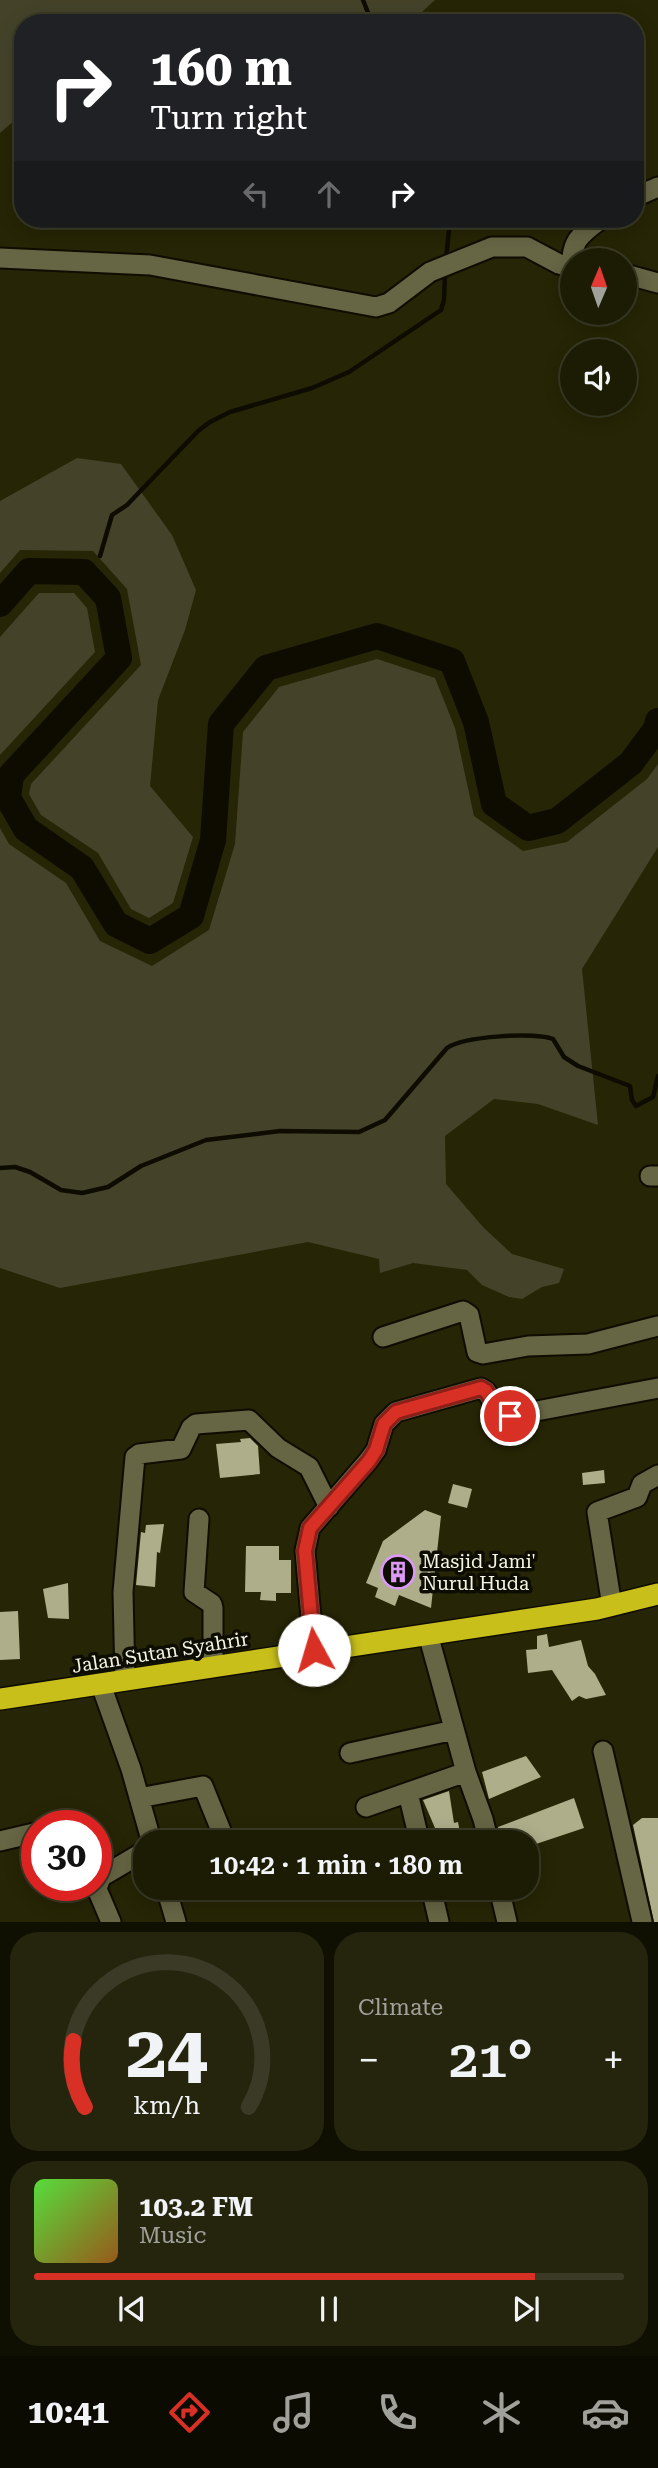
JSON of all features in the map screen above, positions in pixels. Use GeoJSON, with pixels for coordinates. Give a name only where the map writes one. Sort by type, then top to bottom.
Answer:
{"type":"FeatureCollection","features":[{"type":"Feature","properties":{"kind":"highway","name":"Jalan Sutan Syahrir"},"geometry":{"type":"LineString","coordinates":[[0,1699],[612,1606],[658,1594]]}},
{"type":"Feature","properties":{"kind":"street"},"geometry":{"type":"LineString","coordinates":[[573,248],[589,228]]}},
{"type":"Feature","properties":{"kind":"street"},"geometry":{"type":"LineString","coordinates":[[0,258],[150,265],[376,307],[389,303],[430,272],[492,247],[521,246],[560,263]]}},
{"type":"Feature","properties":{"kind":"street"},"geometry":{"type":"LineString","coordinates":[[637,278],[658,284]]}},
{"type":"Feature","properties":{"kind":"street"},"geometry":{"type":"LineString","coordinates":[[383,1337],[463,1311],[469,1315],[477,1352],[483,1354],[528,1346],[588,1344],[658,1326]]}},
{"type":"Feature","properties":{"kind":"street"},"geometry":{"type":"LineString","coordinates":[[314,1650],[305,1551],[310,1528],[376,1450],[384,1424],[396,1412],[481,1388],[486,1391],[501,1415],[510,1416],[658,1388]]}},
{"type":"Feature","properties":{"kind":"street"},"geometry":{"type":"LineString","coordinates":[[125,1680],[123,1592],[135,1457],[139,1454],[181,1449],[191,1428],[200,1423],[249,1420],[278,1448],[309,1467],[330,1507]]}},
{"type":"Feature","properties":{"kind":"street"},"geometry":{"type":"LineString","coordinates":[[612,1606],[597,1512],[637,1497],[642,1484],[658,1475]]}},
{"type":"Feature","properties":{"kind":"street"},"geometry":{"type":"LineString","coordinates":[[199,1519],[194,1592],[208,1601],[213,1608],[214,1666]]}},
{"type":"Feature","properties":{"kind":"street"},"geometry":{"type":"LineString","coordinates":[[428,1634],[466,1772],[486,1830]]}},
{"type":"Feature","properties":{"kind":"street"},"geometry":{"type":"LineString","coordinates":[[101,1685],[148,1830]]}},
{"type":"Feature","properties":{"kind":"street"},"geometry":{"type":"LineString","coordinates":[[350,1752],[454,1730]]}},
{"type":"Feature","properties":{"kind":"street"},"geometry":{"type":"LineString","coordinates":[[603,1751],[641,1922]]}},
{"type":"Feature","properties":{"kind":"street"},"geometry":{"type":"LineString","coordinates":[[366,1807],[466,1772]]}},
{"type":"Feature","properties":{"kind":"street"},"geometry":{"type":"LineString","coordinates":[[139,1798],[203,1786],[221,1830]]}},
{"type":"Feature","properties":{"kind":"street"},"geometry":{"type":"LineString","coordinates":[[408,1793],[417,1830]]}},
{"type":"Feature","properties":{"kind":"street"},"geometry":{"type":"LineString","coordinates":[[0,1841],[21,1836]]}},
{"type":"Feature","properties":{"kind":"street"},"geometry":{"type":"LineString","coordinates":[[111,1922],[97,1883],[102,1877],[133,1858]]}},
{"type":"Feature","properties":{"kind":"street"},"geometry":{"type":"LineString","coordinates":[[170,1900],[176,1922]]}},
{"type":"Feature","properties":{"kind":"street"},"geometry":{"type":"LineString","coordinates":[[434,1900],[439,1922]]}},
{"type":"Feature","properties":{"kind":"street"},"geometry":{"type":"LineString","coordinates":[[502,1900],[507,1922]]}},
{"type":"Feature","properties":{"kind":"shaded area"},"geometry":{"type":"Polygon","coordinates":[[[0,0],[435,0],[420,14],[14,14],[14,121],[0,133],[0,0]]]}},
{"type":"Feature","properties":{"kind":"shaded area"},"geometry":{"type":"Polygon","coordinates":[[[77,458],[121,464],[172,535],[196,590],[185,630],[158,700],[150,786],[193,837],[173,903],[149,918],[131,909],[98,853],[41,815],[29,794],[31,784],[141,665],[127,589],[93,551],[20,550],[0,573],[0,501],[77,458]]]}},
{"type":"Feature","properties":{"kind":"shaded area"},"geometry":{"type":"Polygon","coordinates":[[[39,593],[74,593],[87,608],[95,652],[0,755],[0,637],[39,593]]]}},
{"type":"Feature","properties":{"kind":"shaded area"},"geometry":{"type":"Polygon","coordinates":[[[377,659],[435,678],[455,728],[474,816],[523,851],[567,842],[647,779],[658,764],[658,847],[582,969],[598,1125],[538,1104],[494,1099],[445,1136],[446,1184],[483,1227],[512,1254],[564,1269],[559,1283],[542,1287],[522,1299],[509,1297],[482,1285],[467,1270],[413,1263],[380,1273],[379,1259],[308,1242],[60,1288],[0,1268],[0,828],[9,844],[66,883],[100,941],[152,966],[209,930],[235,844],[243,732],[279,687],[377,659]]]}},
{"type":"Feature","properties":{"kind":"building"},"geometry":{"type":"Polygon","coordinates":[[[250,1438],[258,1446],[260,1474],[220,1478],[216,1444],[241,1442],[240,1439],[250,1438]]]}},
{"type":"Feature","properties":{"kind":"building"},"geometry":{"type":"Polygon","coordinates":[[[604,1470],[605,1483],[583,1485],[582,1473],[604,1470]]]}},
{"type":"Feature","properties":{"kind":"building"},"geometry":{"type":"Polygon","coordinates":[[[453,1484],[472,1489],[467,1508],[448,1503],[453,1484]]]}},
{"type":"Feature","properties":{"kind":"building"},"geometry":{"type":"Polygon","coordinates":[[[425,1510],[441,1516],[431,1608],[399,1595],[395,1606],[375,1597],[378,1588],[366,1583],[383,1541],[425,1510]]]}},
{"type":"Feature","properties":{"kind":"building"},"geometry":{"type":"Polygon","coordinates":[[[164,1524],[160,1553],[157,1552],[155,1587],[136,1585],[141,1532],[145,1533],[146,1525],[164,1524]]]}},
{"type":"Feature","properties":{"kind":"building"},"geometry":{"type":"Polygon","coordinates":[[[246,1546],[279,1546],[279,1560],[291,1560],[291,1593],[276,1593],[276,1601],[260,1600],[261,1592],[245,1592],[246,1546]]]}},
{"type":"Feature","properties":{"kind":"building"},"geometry":{"type":"Polygon","coordinates":[[[68,1583],[69,1619],[48,1618],[43,1589],[68,1583]]]}},
{"type":"Feature","properties":{"kind":"building"},"geometry":{"type":"Polygon","coordinates":[[[18,1611],[20,1659],[0,1660],[0,1612],[18,1611]]]}},
{"type":"Feature","properties":{"kind":"building"},"geometry":{"type":"Polygon","coordinates":[[[547,1634],[549,1647],[581,1640],[588,1666],[606,1695],[586,1699],[579,1696],[572,1701],[552,1670],[528,1673],[526,1650],[537,1649],[537,1636],[547,1634]]]}},
{"type":"Feature","properties":{"kind":"building"},"geometry":{"type":"Polygon","coordinates":[[[526,1756],[541,1777],[489,1799],[482,1772],[526,1756]]]}},
{"type":"Feature","properties":{"kind":"building"},"geometry":{"type":"Polygon","coordinates":[[[449,1791],[454,1823],[458,1822],[460,1830],[429,1830],[435,1828],[423,1800],[449,1791]]]}},
{"type":"Feature","properties":{"kind":"building"},"geometry":{"type":"Polygon","coordinates":[[[574,1798],[584,1828],[539,1843],[539,1830],[499,1830],[498,1827],[574,1798]]]}},
{"type":"Feature","properties":{"kind":"building"},"geometry":{"type":"Polygon","coordinates":[[[642,1818],[658,1818],[658,1922],[654,1922],[633,1825],[642,1818]]]}},
{"type":"Feature","properties":{"kind":"waterway"},"geometry":{"type":"LineString","coordinates":[[363,0],[368,14]]}},
{"type":"Feature","properties":{"kind":"waterway"},"geometry":{"type":"LineString","coordinates":[[446,259],[449,228]]}},
{"type":"Feature","properties":{"kind":"waterway"},"geometry":{"type":"LineString","coordinates":[[100,556],[112,515],[127,505],[198,431],[230,412],[312,388],[349,372],[441,310],[445,272]]}},
{"type":"Feature","properties":{"kind":"waterway"},"geometry":{"type":"LineString","coordinates":[[0,604],[29,571],[84,572],[108,598],[119,658],[11,775],[8,798],[26,829],[82,868],[116,924],[150,941],[191,916],[213,840],[221,724],[266,668],[377,636],[452,661],[476,722],[494,804],[528,828],[557,821],[631,763],[656,729],[658,721]]}},
{"type":"Feature","properties":{"kind":"waterway"},"geometry":{"type":"LineString","coordinates":[[0,1168],[15,1167],[30,1172],[61,1190],[82,1193],[108,1187],[141,1166],[206,1140],[280,1131],[359,1132],[385,1120],[447,1048],[483,1038],[531,1036],[553,1039],[564,1057],[578,1066],[630,1086],[632,1100],[636,1106],[653,1097],[658,1076]]}},
{"type":"Feature","properties":{"kind":"place","name":"Masjid Jami' Nurul Huda"},"geometry":{"type":"Point","coordinates":[398,1572]}},
{"type":"Feature","properties":{"kind":"route"},"geometry":{"type":"LineString","coordinates":[[314,1650],[305,1551],[310,1528],[369,1461],[388,1417],[396,1412],[481,1388],[486,1391],[501,1415],[510,1416]]}}]}
